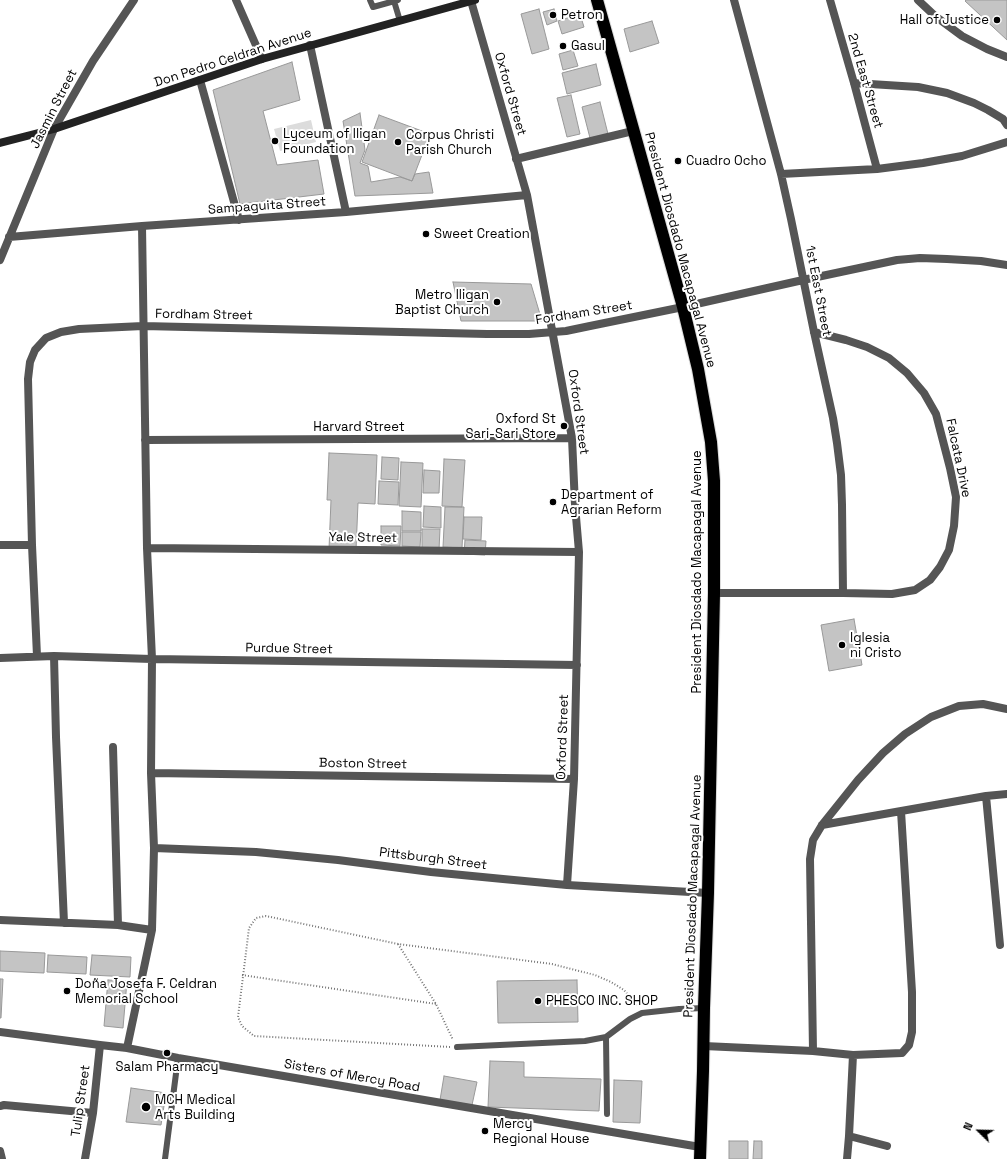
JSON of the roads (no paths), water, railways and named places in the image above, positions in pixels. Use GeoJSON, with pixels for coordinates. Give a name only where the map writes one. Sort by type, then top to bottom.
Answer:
{"type":"FeatureCollection","features":[{"type":"Feature","properties":{"kind":"highway","name":"President Diosdado Macapagal Avenue"},"geometry":{"type":"LineString","coordinates":[[597,0],[683,307],[698,370],[711,442],[714,481],[714,593],[708,893],[700,1153]]}},
{"type":"Feature","properties":{"kind":"main road","name":"Don Pedro Celdran Avenue"},"geometry":{"type":"LineString","coordinates":[[0,143],[54,129],[262,59],[473,1]]}},
{"type":"Feature","properties":{"kind":"street","name":"Jasmin Street"},"geometry":{"type":"LineString","coordinates":[[0,260],[54,129],[93,60],[134,0]]}},
{"type":"Feature","properties":{"kind":"street"},"geometry":{"type":"LineString","coordinates":[[236,0],[262,59]]}},
{"type":"Feature","properties":{"kind":"street","name":"1st East Street"},"geometry":{"type":"LineString","coordinates":[[734,0],[781,174],[833,418],[841,475],[843,593]]}},
{"type":"Feature","properties":{"kind":"street","name":"2nd East Street"},"geometry":{"type":"LineString","coordinates":[[830,0],[877,169]]}},
{"type":"Feature","properties":{"kind":"street"},"geometry":{"type":"LineString","coordinates":[[918,0],[935,16],[962,36],[987,49],[1007,57]]}},
{"type":"Feature","properties":{"kind":"street","name":"Oxford Street"},"geometry":{"type":"LineString","coordinates":[[473,1],[527,195],[572,438],[579,552],[574,779],[567,885]]}},
{"type":"Feature","properties":{"kind":"street"},"geometry":{"type":"LineString","coordinates":[[310,45],[346,212]]}},
{"type":"Feature","properties":{"kind":"street"},"geometry":{"type":"LineString","coordinates":[[200,80],[239,220]]}},
{"type":"Feature","properties":{"kind":"street"},"geometry":{"type":"LineString","coordinates":[[854,83],[918,87],[948,93],[988,110],[1003,119],[1007,125]]}},
{"type":"Feature","properties":{"kind":"street"},"geometry":{"type":"LineString","coordinates":[[516,159],[633,131]]}},
{"type":"Feature","properties":{"kind":"street"},"geometry":{"type":"LineString","coordinates":[[781,174],[877,169],[962,156],[1007,142]]}},
{"type":"Feature","properties":{"kind":"street","name":"Sampaguita Street"},"geometry":{"type":"LineString","coordinates":[[9,237],[346,212],[527,195]]}},
{"type":"Feature","properties":{"kind":"street"},"geometry":{"type":"LineString","coordinates":[[127,1048],[152,930],[154,848],[152,773],[152,659],[147,548],[142,226]]}},
{"type":"Feature","properties":{"kind":"street","name":"Fordham Street"},"geometry":{"type":"LineString","coordinates":[[37,656],[32,545],[28,379],[30,362],[35,350],[46,338],[61,332],[79,329],[143,326],[529,334],[574,329],[683,307],[897,260],[920,258],[974,261],[1007,265]]}},
{"type":"Feature","properties":{"kind":"street","name":"Falcata Drive"},"geometry":{"type":"LineString","coordinates":[[714,593],[892,594],[915,590],[930,580],[940,567],[949,550],[954,526],[956,497],[936,414],[924,393],[907,373],[889,358],[866,346],[814,332]]}},
{"type":"Feature","properties":{"kind":"street","name":"Harvard Street"},"geometry":{"type":"LineString","coordinates":[[145,440],[572,438]]}},
{"type":"Feature","properties":{"kind":"street"},"geometry":{"type":"LineString","coordinates":[[0,544],[32,545]]}},
{"type":"Feature","properties":{"kind":"street","name":"Yale Street"},"geometry":{"type":"LineString","coordinates":[[147,548],[579,552]]}},
{"type":"Feature","properties":{"kind":"street"},"geometry":{"type":"LineString","coordinates":[[54,656],[64,923]]}},
{"type":"Feature","properties":{"kind":"street","name":"Purdue Street"},"geometry":{"type":"LineString","coordinates":[[0,658],[54,656],[152,659],[577,665]]}},
{"type":"Feature","properties":{"kind":"street"},"geometry":{"type":"LineString","coordinates":[[813,1051],[810,859],[813,840],[822,825],[858,780],[883,753],[905,734],[931,717],[959,706],[983,704],[1007,709]]}},
{"type":"Feature","properties":{"kind":"street"},"geometry":{"type":"LineString","coordinates":[[112,747],[118,925]]}},
{"type":"Feature","properties":{"kind":"street","name":"Boston Street"},"geometry":{"type":"LineString","coordinates":[[152,773],[574,779]]}},
{"type":"Feature","properties":{"kind":"street"},"geometry":{"type":"LineString","coordinates":[[822,825],[986,796],[1007,794]]}},
{"type":"Feature","properties":{"kind":"street"},"geometry":{"type":"LineString","coordinates":[[986,796],[1000,945]]}},
{"type":"Feature","properties":{"kind":"street"},"geometry":{"type":"LineString","coordinates":[[704,1046],[813,1051],[853,1055],[902,1053],[909,1045],[912,1032],[912,992],[901,811]]}},
{"type":"Feature","properties":{"kind":"street","name":"Pittsburgh Street"},"geometry":{"type":"LineString","coordinates":[[154,848],[256,852],[338,860],[431,872],[567,885],[708,893]]}},
{"type":"Feature","properties":{"kind":"street"},"geometry":{"type":"LineString","coordinates":[[0,920],[118,925],[152,930]]}},
{"type":"Feature","properties":{"kind":"street","name":"Sisters of Mercy Road"},"geometry":{"type":"LineString","coordinates":[[0,1032],[127,1048],[700,1153]]}},
{"type":"Feature","properties":{"kind":"street","name":"Tulip Street"},"geometry":{"type":"LineString","coordinates":[[85,1159],[93,1113],[100,1045]]}},
{"type":"Feature","properties":{"kind":"street"},"geometry":{"type":"LineString","coordinates":[[847,1159],[850,1136],[853,1055]]}},
{"type":"Feature","properties":{"kind":"street"},"geometry":{"type":"LineString","coordinates":[[0,1106],[4,1105],[93,1113]]}},
{"type":"Feature","properties":{"kind":"street"},"geometry":{"type":"LineString","coordinates":[[850,1136],[887,1146]]}},
{"type":"Feature","properties":{"kind":"street"},"geometry":{"type":"LineString","coordinates":[[0,1151],[2,1159]]}},
{"type":"Feature","properties":{"kind":"lane"},"geometry":{"type":"LineString","coordinates":[[370,0],[373,7],[396,0],[400,21]]}},
{"type":"Feature","properties":{"kind":"lane"},"geometry":{"type":"LineString","coordinates":[[457,1047],[606,1038],[630,1019],[642,1012],[704,1008]]}},
{"type":"Feature","properties":{"kind":"lane"},"geometry":{"type":"LineString","coordinates":[[606,1038],[607,1114]]}},
{"type":"Feature","properties":{"kind":"lane"},"geometry":{"type":"LineString","coordinates":[[164,1159],[178,1058]]}},
{"type":"Feature","properties":{"kind":"place","name":"Petron"},"geometry":{"type":"Point","coordinates":[553,15]}},
{"type":"Feature","properties":{"kind":"place","name":"Hall of Justice"},"geometry":{"type":"Point","coordinates":[997,20]}},
{"type":"Feature","properties":{"kind":"place","name":"Gasul"},"geometry":{"type":"Point","coordinates":[563,46]}},
{"type":"Feature","properties":{"kind":"place","name":"Lyceum of Iligan Foundation"},"geometry":{"type":"Point","coordinates":[275,141]}},
{"type":"Feature","properties":{"kind":"place","name":"Corpus Christi Parish Church"},"geometry":{"type":"Point","coordinates":[398,142]}},
{"type":"Feature","properties":{"kind":"place","name":"Cuadro Ocho"},"geometry":{"type":"Point","coordinates":[678,161]}},
{"type":"Feature","properties":{"kind":"place","name":"Sweet Creation"},"geometry":{"type":"Point","coordinates":[426,234]}},
{"type":"Feature","properties":{"kind":"place","name":"Metro Iligan Baptist Church"},"geometry":{"type":"Point","coordinates":[497,302]}},
{"type":"Feature","properties":{"kind":"place","name":"Oxford St Sari-Sari Store"},"geometry":{"type":"Point","coordinates":[564,426]}},
{"type":"Feature","properties":{"kind":"place","name":"Department of Agrarian Reform"},"geometry":{"type":"Point","coordinates":[553,502]}},
{"type":"Feature","properties":{"kind":"place","name":"Iglesia ni Cristo"},"geometry":{"type":"Point","coordinates":[842,645]}},
{"type":"Feature","properties":{"kind":"place","name":"Doña Josefa F. Celdran Memorial School"},"geometry":{"type":"Point","coordinates":[67,991]}},
{"type":"Feature","properties":{"kind":"place","name":"PHESCO INC. SHOP"},"geometry":{"type":"Point","coordinates":[538,1001]}},
{"type":"Feature","properties":{"kind":"place","name":"Salam Pharmacy"},"geometry":{"type":"Point","coordinates":[167,1053]}},
{"type":"Feature","properties":{"kind":"place","name":"MCH Medical Arts Building"},"geometry":{"type":"Point","coordinates":[146,1107]}},
{"type":"Feature","properties":{"kind":"place","name":"Mercy Regional House"},"geometry":{"type":"Point","coordinates":[485,1131]}}]}
